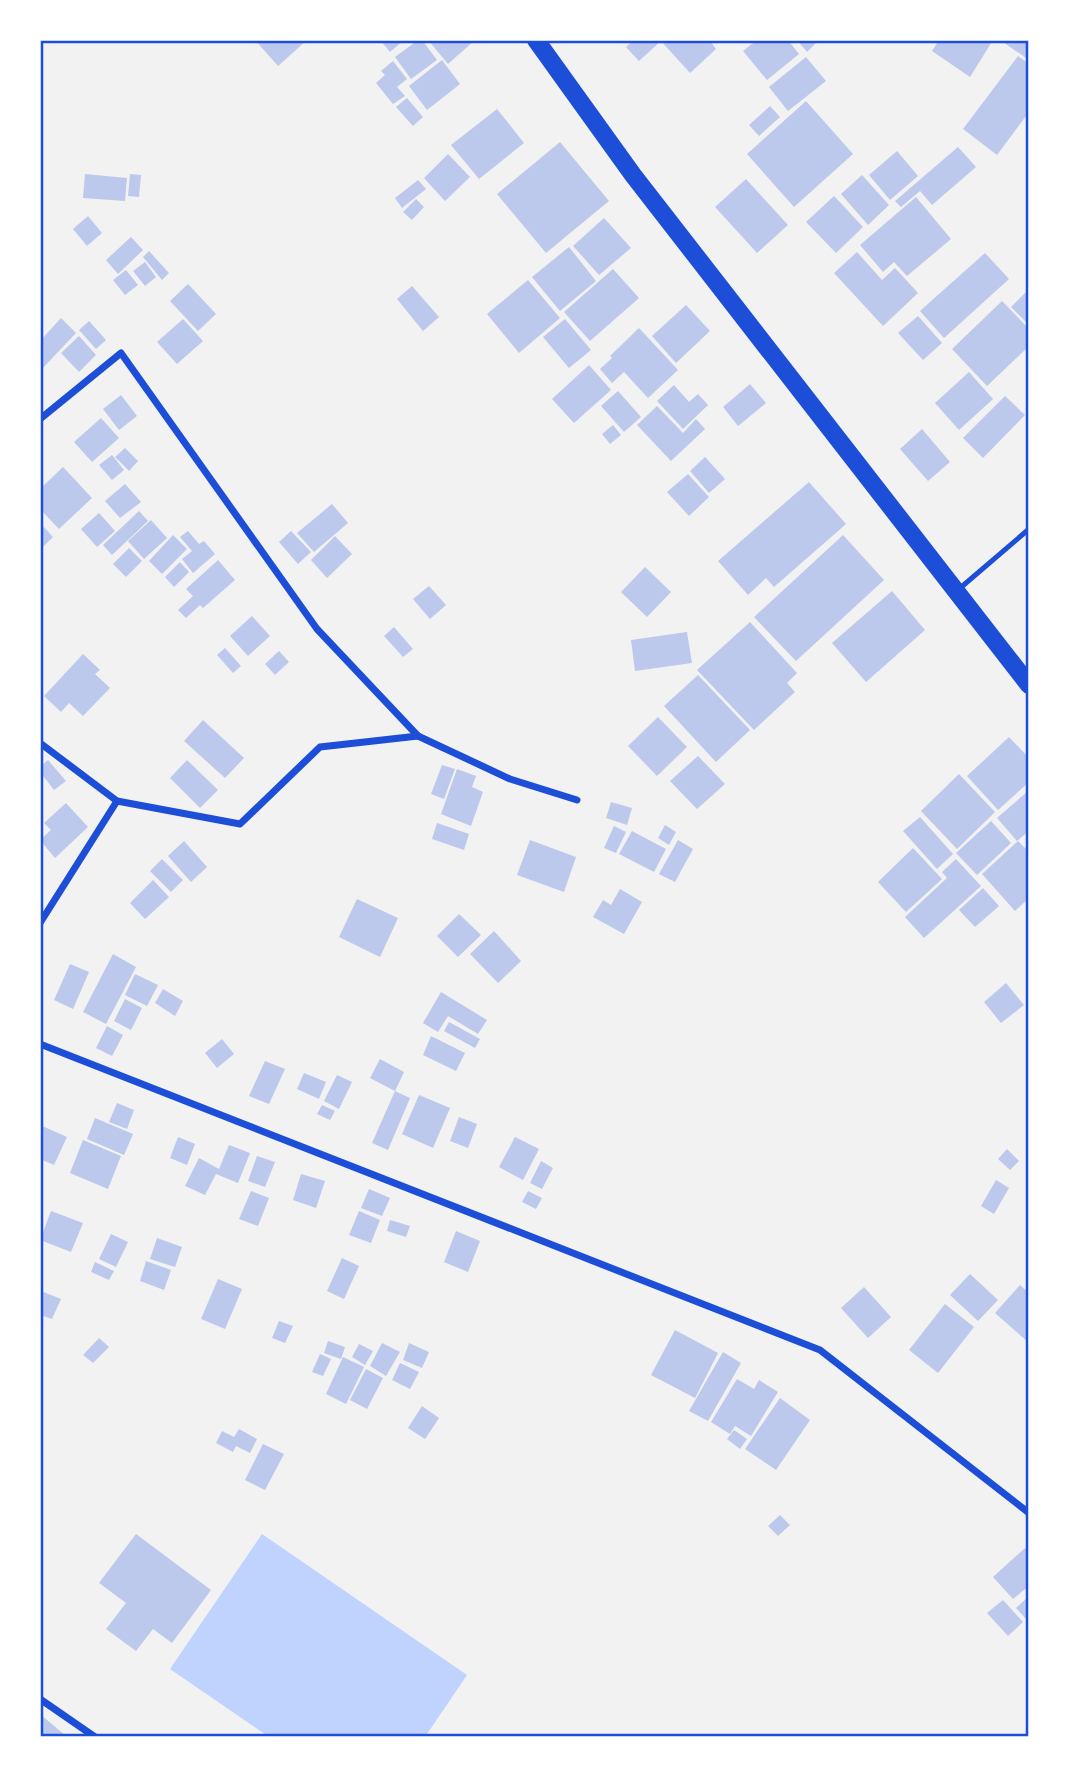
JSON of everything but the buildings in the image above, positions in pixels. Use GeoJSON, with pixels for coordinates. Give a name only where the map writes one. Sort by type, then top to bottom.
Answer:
{"type":"FeatureCollection","features":[{"type":"Feature","properties":{"kind":"main road"},"geometry":{"type":"LineString","coordinates":[[536,40],[633,175],[1029,685]]}},
{"type":"Feature","properties":{"kind":"street"},"geometry":{"type":"LineString","coordinates":[[40,419],[121,353],[317,629],[418,736],[510,779],[577,800]]}},
{"type":"Feature","properties":{"kind":"street"},"geometry":{"type":"LineString","coordinates":[[40,743],[117,802],[240,824],[320,747],[418,736]]}},
{"type":"Feature","properties":{"kind":"street"},"geometry":{"type":"LineString","coordinates":[[40,923],[117,802]]}},
{"type":"Feature","properties":{"kind":"street"},"geometry":{"type":"LineString","coordinates":[[40,1044],[820,1350],[1029,1513]]}},
{"type":"Feature","properties":{"kind":"street"},"geometry":{"type":"LineString","coordinates":[[40,1699],[95,1737]]}},
{"type":"Feature","properties":{"kind":"lane"},"geometry":{"type":"LineString","coordinates":[[956,592],[1029,529]]}},
{"type":"Feature","properties":{"kind":"water"},"geometry":{"type":"Polygon","coordinates":[[[262,1534],[467,1675],[425,1737],[269,1737],[170,1669],[262,1534]]]}}]}
